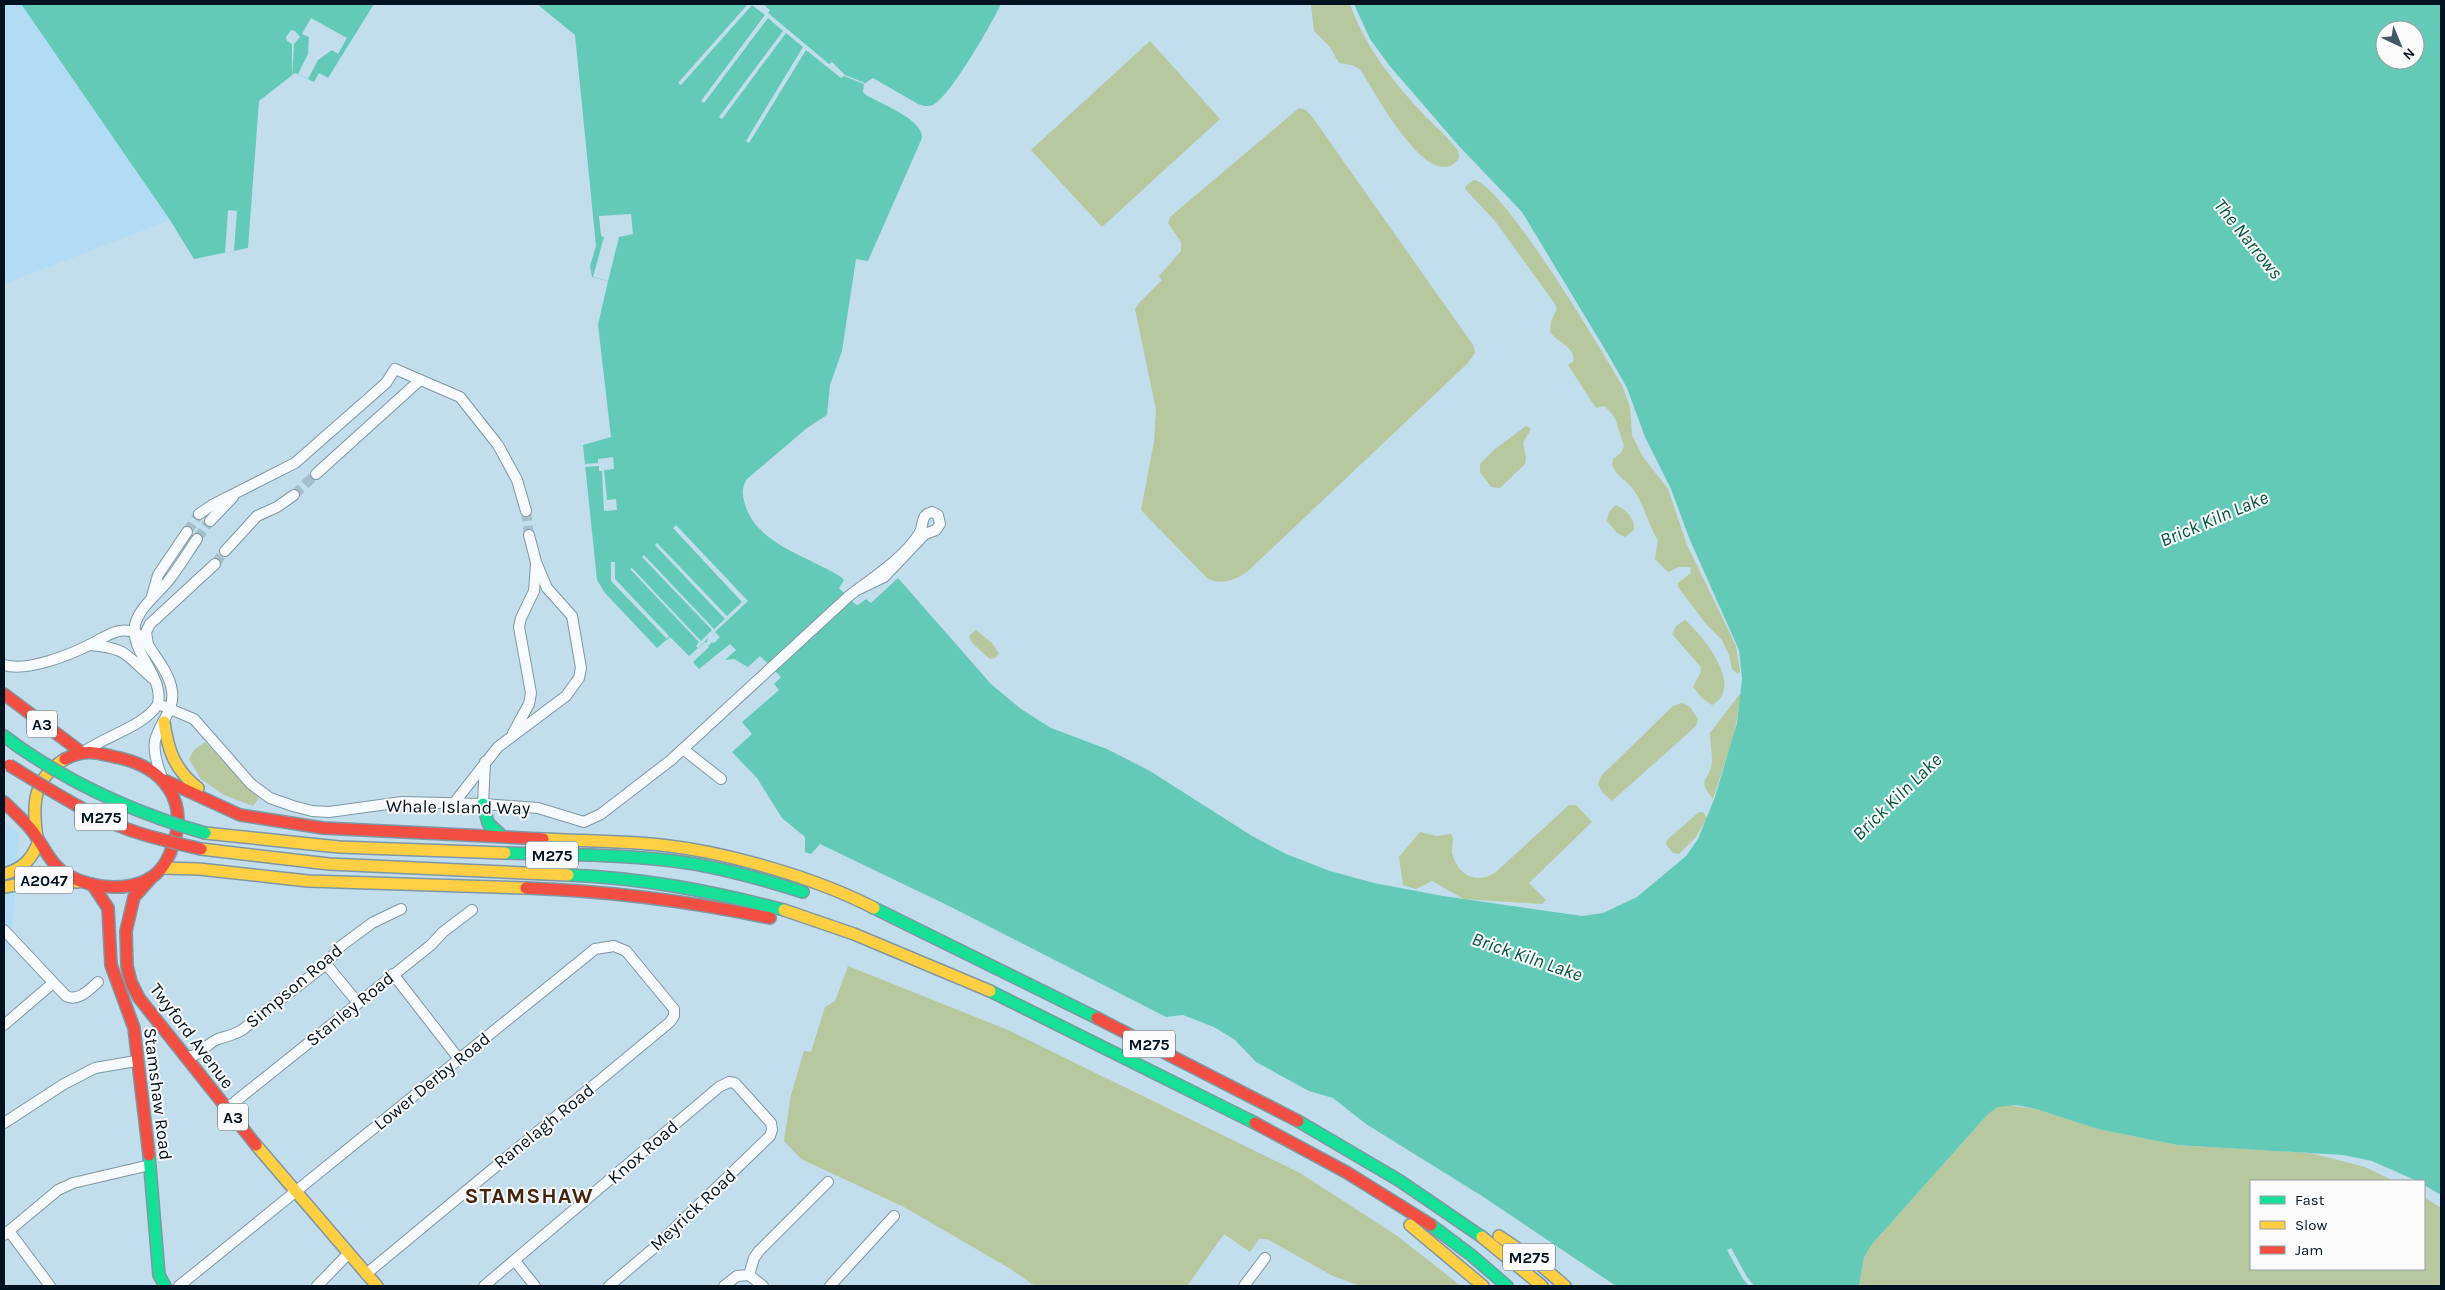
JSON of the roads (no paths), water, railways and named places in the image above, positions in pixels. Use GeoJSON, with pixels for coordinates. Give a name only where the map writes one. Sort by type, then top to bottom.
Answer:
{"type":"FeatureCollection","features":[{"type":"Feature","properties":{"kind":"main road","name":"A3"},"geometry":{"type":"LineString","coordinates":[[4,694],[83,752]]}},
{"type":"Feature","properties":{"kind":"main road","name":"M275"},"geometry":{"type":"LineString","coordinates":[[164,722],[171,758],[180,773],[209,795],[259,819]]}},
{"type":"Feature","properties":{"kind":"main road","name":"M275"},"geometry":{"type":"LineString","coordinates":[[4,736],[66,779],[123,807],[205,832],[259,842],[288,844],[384,850],[478,851],[596,857],[703,866],[785,886],[892,918]]}},
{"type":"Feature","properties":{"kind":"main road"},"geometry":{"type":"LineString","coordinates":[[4,802],[38,839],[47,855],[60,870],[88,883],[122,887],[152,878],[162,868],[170,854],[179,813],[177,804],[163,779],[154,771],[140,764],[83,752],[65,758],[50,768],[36,789],[33,815],[38,839]]}},
{"type":"Feature","properties":{"kind":"main road","name":"M275"},"geometry":{"type":"LineString","coordinates":[[6,763],[56,794],[117,825],[152,837],[201,849],[256,859],[325,864],[528,873],[650,881],[731,897],[806,916],[926,961],[1207,1098],[1346,1172],[1447,1238],[1507,1286]]}},
{"type":"Feature","properties":{"kind":"main road","name":"M275"},"geometry":{"type":"LineString","coordinates":[[163,779],[228,811],[259,819],[324,828],[661,845],[735,858],[847,894],[892,918],[1066,1002],[1320,1132],[1400,1181],[1472,1230],[1542,1286]]}},
{"type":"Feature","properties":{"kind":"main road","name":"M275"},"geometry":{"type":"LineString","coordinates":[[483,804],[484,815],[490,826],[502,836]]}},
{"type":"Feature","properties":{"kind":"main road","name":"A2047"},"geometry":{"type":"LineString","coordinates":[[4,874],[19,870],[27,863],[34,854],[38,839]]}},
{"type":"Feature","properties":{"kind":"main road","name":"M275"},"geometry":{"type":"LineString","coordinates":[[162,868],[193,868],[307,881],[628,895],[751,914],[885,945]]}},
{"type":"Feature","properties":{"kind":"main road","name":"Twyford Avenue"},"geometry":{"type":"LineString","coordinates":[[152,878],[134,897],[126,931],[127,966],[131,982],[139,998],[187,1057],[199,1076],[294,1192],[377,1286]]}},
{"type":"Feature","properties":{"kind":"main road","name":"A2047"},"geometry":{"type":"LineString","coordinates":[[4,887],[45,880],[88,883]]}},
{"type":"Feature","properties":{"kind":"main road","name":"Stamshaw Road"},"geometry":{"type":"LineString","coordinates":[[88,883],[108,908],[111,966],[134,1028],[136,1061],[150,1165],[159,1276],[163,1285]]}},
{"type":"Feature","properties":{"kind":"main road","name":"M275"},"geometry":{"type":"LineString","coordinates":[[1346,1172],[1482,1286]]}},
{"type":"Feature","properties":{"kind":"main road","name":"M275"},"geometry":{"type":"LineString","coordinates":[[1400,1181],[1490,1230],[1537,1262],[1565,1286]]}},
{"type":"Feature","properties":{"kind":"street"},"geometry":{"type":"LineString","coordinates":[[199,514],[242,488],[272,473],[283,470],[299,460],[386,383],[395,370],[460,397],[498,445],[517,480],[526,511]]}},
{"type":"Feature","properties":{"kind":"street"},"geometry":{"type":"LineString","coordinates":[[316,474],[420,380]]}},
{"type":"Feature","properties":{"kind":"street"},"geometry":{"type":"LineString","coordinates":[[210,522],[242,488]]}},
{"type":"Feature","properties":{"kind":"street"},"geometry":{"type":"LineString","coordinates":[[224,551],[258,516],[277,507],[294,495]]}},
{"type":"Feature","properties":{"kind":"street"},"geometry":{"type":"LineString","coordinates":[[932,512],[937,514],[940,519],[940,525],[925,534],[884,577],[859,589],[884,570],[913,541],[920,533],[926,514],[932,512]]}},
{"type":"Feature","properties":{"kind":"street"},"geometry":{"type":"LineString","coordinates":[[922,523],[925,529],[931,531]]}},
{"type":"Feature","properties":{"kind":"street"},"geometry":{"type":"LineString","coordinates":[[151,599],[158,575],[188,532]]}},
{"type":"Feature","properties":{"kind":"street"},"geometry":{"type":"LineString","coordinates":[[454,803],[485,762],[511,736],[566,696],[577,683],[580,673],[572,616],[551,593],[536,562],[529,535]]}},
{"type":"Feature","properties":{"kind":"street"},"geometry":{"type":"LineString","coordinates":[[83,752],[99,740],[141,720],[158,704],[159,692],[146,660],[137,644],[135,632],[137,620],[197,539]]}},
{"type":"Feature","properties":{"kind":"street"},"geometry":{"type":"LineString","coordinates":[[511,736],[529,704],[531,693],[519,627],[521,618],[534,591],[536,562]]}},
{"type":"Feature","properties":{"kind":"street"},"geometry":{"type":"LineString","coordinates":[[148,645],[146,634],[150,624],[215,564]]}},
{"type":"Feature","properties":{"kind":"street","name":"Whale Island Way"},"geometry":{"type":"LineString","coordinates":[[158,704],[194,719],[252,784],[270,798],[293,806],[312,811],[329,812],[402,802],[483,804],[538,808],[584,822],[601,814],[683,749],[762,674],[859,589]]}},
{"type":"Feature","properties":{"kind":"street"},"geometry":{"type":"LineString","coordinates":[[4,665],[23,667],[90,645],[111,633],[122,631],[135,632],[148,645],[171,683],[173,695],[170,709],[158,733],[155,747],[163,779]]}},
{"type":"Feature","properties":{"kind":"street"},"geometry":{"type":"LineString","coordinates":[[90,645],[122,650],[154,680]]}},
{"type":"Feature","properties":{"kind":"street"},"geometry":{"type":"LineString","coordinates":[[683,749],[721,779]]}},
{"type":"Feature","properties":{"kind":"street"},"geometry":{"type":"LineString","coordinates":[[483,804],[485,762]]}},
{"type":"Feature","properties":{"kind":"street","name":"Simpson Road"},"geometry":{"type":"LineString","coordinates":[[187,1057],[198,1055],[217,1040],[235,1035],[326,964],[341,946],[372,923],[401,909]]}},
{"type":"Feature","properties":{"kind":"street","name":"Stanley Road"},"geometry":{"type":"LineString","coordinates":[[226,1109],[393,974],[432,945],[443,932],[472,910]]}},
{"type":"Feature","properties":{"kind":"street"},"geometry":{"type":"LineString","coordinates":[[4,930],[66,996],[75,998],[98,982]]}},
{"type":"Feature","properties":{"kind":"street","name":"Lower Derby Road"},"geometry":{"type":"LineString","coordinates":[[179,1286],[594,948],[614,946],[626,951],[673,1007],[674,1016]]}},
{"type":"Feature","properties":{"kind":"street"},"geometry":{"type":"LineString","coordinates":[[326,964],[358,1003]]}},
{"type":"Feature","properties":{"kind":"street"},"geometry":{"type":"LineString","coordinates":[[393,974],[458,1059]]}},
{"type":"Feature","properties":{"kind":"street"},"geometry":{"type":"LineString","coordinates":[[4,1025],[53,983]]}},
{"type":"Feature","properties":{"kind":"street","name":"Ranelagh Road"},"geometry":{"type":"LineString","coordinates":[[366,1274],[665,1027],[674,1016]]}},
{"type":"Feature","properties":{"kind":"street"},"geometry":{"type":"LineString","coordinates":[[4,1123],[64,1084],[96,1068],[136,1061]]}},
{"type":"Feature","properties":{"kind":"street","name":"Knox Road"},"geometry":{"type":"LineString","coordinates":[[484,1286],[723,1084],[732,1082],[741,1087],[769,1120],[772,1130]]}},
{"type":"Feature","properties":{"kind":"street","name":"Meyrick Road"},"geometry":{"type":"LineString","coordinates":[[609,1286],[655,1247],[766,1142],[772,1130]]}},
{"type":"Feature","properties":{"kind":"street"},"geometry":{"type":"LineString","coordinates":[[50,1286],[6,1233],[50,1194],[58,1190],[73,1183],[150,1165]]}},
{"type":"Feature","properties":{"kind":"street"},"geometry":{"type":"LineString","coordinates":[[749,1275],[754,1258],[759,1251],[828,1182]]}},
{"type":"Feature","properties":{"kind":"street"},"geometry":{"type":"LineString","coordinates":[[830,1286],[894,1216]]}},
{"type":"Feature","properties":{"kind":"street"},"geometry":{"type":"LineString","coordinates":[[316,1286],[348,1254]]}},
{"type":"Feature","properties":{"kind":"street"},"geometry":{"type":"LineString","coordinates":[[1244,1286],[1264,1258]]}},
{"type":"Feature","properties":{"kind":"street"},"geometry":{"type":"LineString","coordinates":[[515,1260],[535,1286]]}},
{"type":"Feature","properties":{"kind":"street"},"geometry":{"type":"LineString","coordinates":[[724,1286],[737,1276],[749,1275],[762,1286]]}},
{"type":"Feature","properties":{"kind":"water"},"geometry":{"type":"Polygon","coordinates":[[[21,4],[374,4],[328,78],[319,73],[314,82],[295,73],[259,101],[248,248],[194,259],[170,220],[21,4]]]}},
{"type":"Feature","properties":{"kind":"water"},"geometry":{"type":"Polygon","coordinates":[[[537,4],[1001,4],[960,75],[950,89],[933,105],[925,106],[918,104],[873,78],[864,84],[863,92],[866,95],[909,118],[920,131],[922,138],[868,261],[856,259],[842,351],[830,385],[827,415],[807,428],[747,479],[743,487],[743,495],[750,516],[759,528],[784,547],[841,577],[844,580],[839,588],[855,604],[858,605],[866,599],[871,603],[898,578],[991,684],[1021,709],[1051,728],[1107,749],[1150,771],[1252,836],[1286,854],[1330,871],[1374,883],[1443,896],[1582,916],[1603,913],[1637,897],[1686,856],[1698,839],[1715,797],[1737,723],[1742,679],[1739,650],[1690,540],[1671,489],[1645,437],[1627,388],[1609,356],[1522,212],[1458,145],[1389,65],[1370,39],[1354,4],[2441,4],[2441,1195],[2425,1186],[2425,1180],[2415,1180],[2372,1161],[2343,1155],[2177,1145],[2098,1129],[2036,1109],[2016,1105],[1998,1107],[1988,1114],[1873,1243],[1864,1257],[1859,1286],[1616,1286],[1482,1196],[1366,1124],[1333,1098],[1309,1091],[1256,1062],[1235,1040],[1214,1027],[1183,1015],[1166,1017],[951,907],[820,844],[811,854],[805,852],[805,837],[782,818],[757,778],[732,752],[752,734],[742,722],[779,690],[774,684],[781,677],[760,656],[748,667],[734,659],[725,660],[736,650],[730,644],[699,669],[693,662],[709,647],[705,642],[689,656],[670,637],[657,648],[605,593],[597,580],[583,445],[611,437],[598,325],[608,281],[592,277],[590,266],[596,246],[575,35],[537,4]]]}},
{"type":"Feature","properties":{"kind":"tunnel"},"geometry":{"type":"LineString","coordinates":[[294,495],[316,474]]}},
{"type":"Feature","properties":{"kind":"tunnel"},"geometry":{"type":"LineString","coordinates":[[526,511],[529,535]]}},
{"type":"Feature","properties":{"kind":"tunnel"},"geometry":{"type":"LineString","coordinates":[[187,532],[199,514]]}},
{"type":"Feature","properties":{"kind":"tunnel"},"geometry":{"type":"LineString","coordinates":[[197,539],[210,521]]}},
{"type":"Feature","properties":{"kind":"tunnel"},"geometry":{"type":"LineString","coordinates":[[215,564],[225,551]]}},
{"type":"Feature","properties":{"kind":"district","name":"STAMSHAW"},"geometry":{"type":"Point","coordinates":[529,1196]}},
{"type":"Feature","properties":{"kind":"water label","name":"The Narrows"},"geometry":{"type":"Point","coordinates":[2248,239]}},
{"type":"Feature","properties":{"kind":"water label","name":"Brick Kiln Lake"},"geometry":{"type":"Point","coordinates":[2214,519]}},
{"type":"Feature","properties":{"kind":"water label","name":"Brick Kiln Lake"},"geometry":{"type":"Point","coordinates":[1897,797]}},
{"type":"Feature","properties":{"kind":"water label","name":"Brick Kiln Lake"},"geometry":{"type":"Point","coordinates":[1527,957]}}]}
